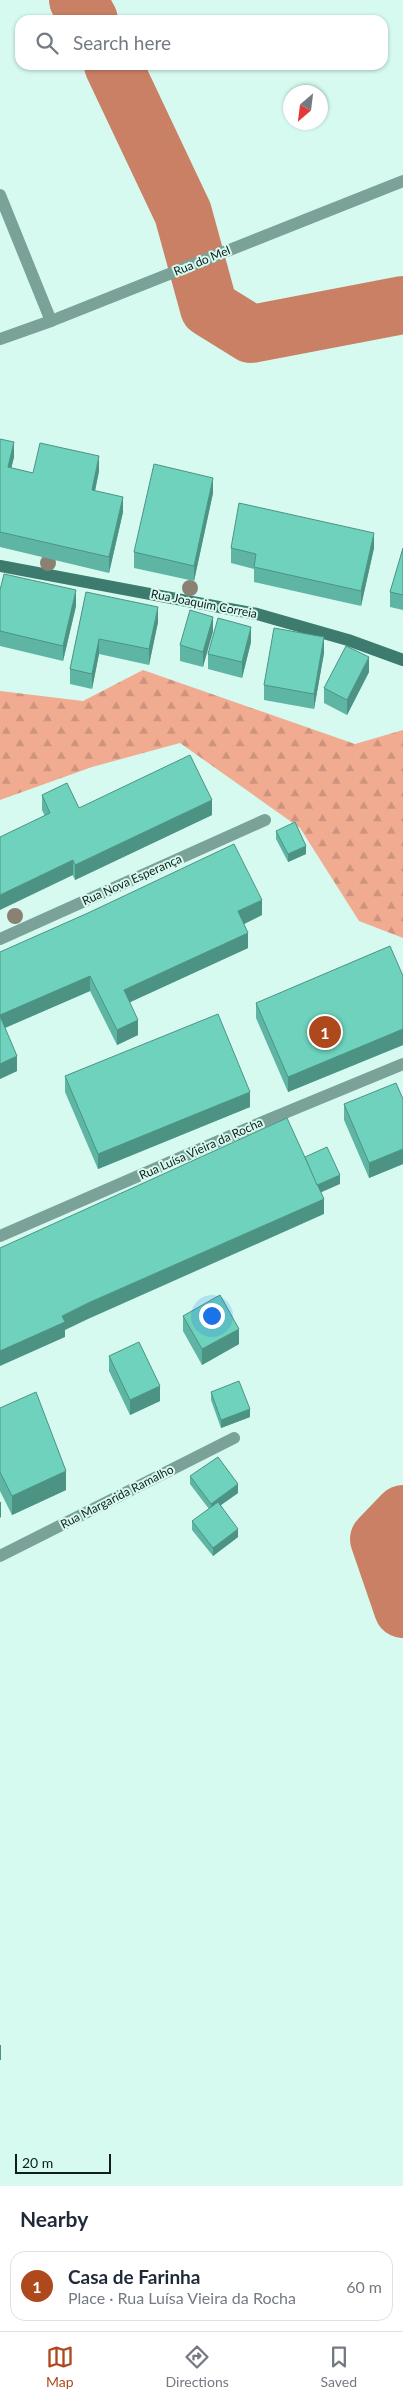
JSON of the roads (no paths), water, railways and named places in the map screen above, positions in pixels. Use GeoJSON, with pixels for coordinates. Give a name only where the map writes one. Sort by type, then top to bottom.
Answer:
{"type":"FeatureCollection","features":[{"type":"Feature","properties":{"kind":"street","name":"Rua do Mel"},"geometry":{"type":"LineString","coordinates":[[0,339],[52,321],[403,181]]}},
{"type":"Feature","properties":{"kind":"street"},"geometry":{"type":"LineString","coordinates":[[0,196],[52,321]]}},
{"type":"Feature","properties":{"kind":"street","name":"Rua Joaquim Correia"},"geometry":{"type":"LineString","coordinates":[[0,566],[257,614],[348,640],[403,660]]}},
{"type":"Feature","properties":{"kind":"street","name":"Rua Nova Esperança"},"geometry":{"type":"LineString","coordinates":[[0,939],[265,820]]}},
{"type":"Feature","properties":{"kind":"street","name":"Rua Luísa Vieira da Rocha"},"geometry":{"type":"LineString","coordinates":[[0,1236],[264,1121],[403,1064]]}},
{"type":"Feature","properties":{"kind":"street","name":"Rua Margarida Ramalho"},"geometry":{"type":"LineString","coordinates":[[0,1556],[234,1438]]}},
{"type":"Feature","properties":{"kind":"waterway"},"geometry":{"type":"LineString","coordinates":[[78,0],[86,15]]}},
{"type":"Feature","properties":{"kind":"waterway"},"geometry":{"type":"LineString","coordinates":[[115,70],[183,213],[209,308],[251,334],[403,305]]}},
{"type":"Feature","properties":{"kind":"waterway"},"geometry":{"type":"LineString","coordinates":[[403,1514],[379,1539],[403,1609]]}},
{"type":"Feature","properties":{"kind":"place","name":"Casa de Farinha"},"geometry":{"type":"Point","coordinates":[325,1032]}}]}
